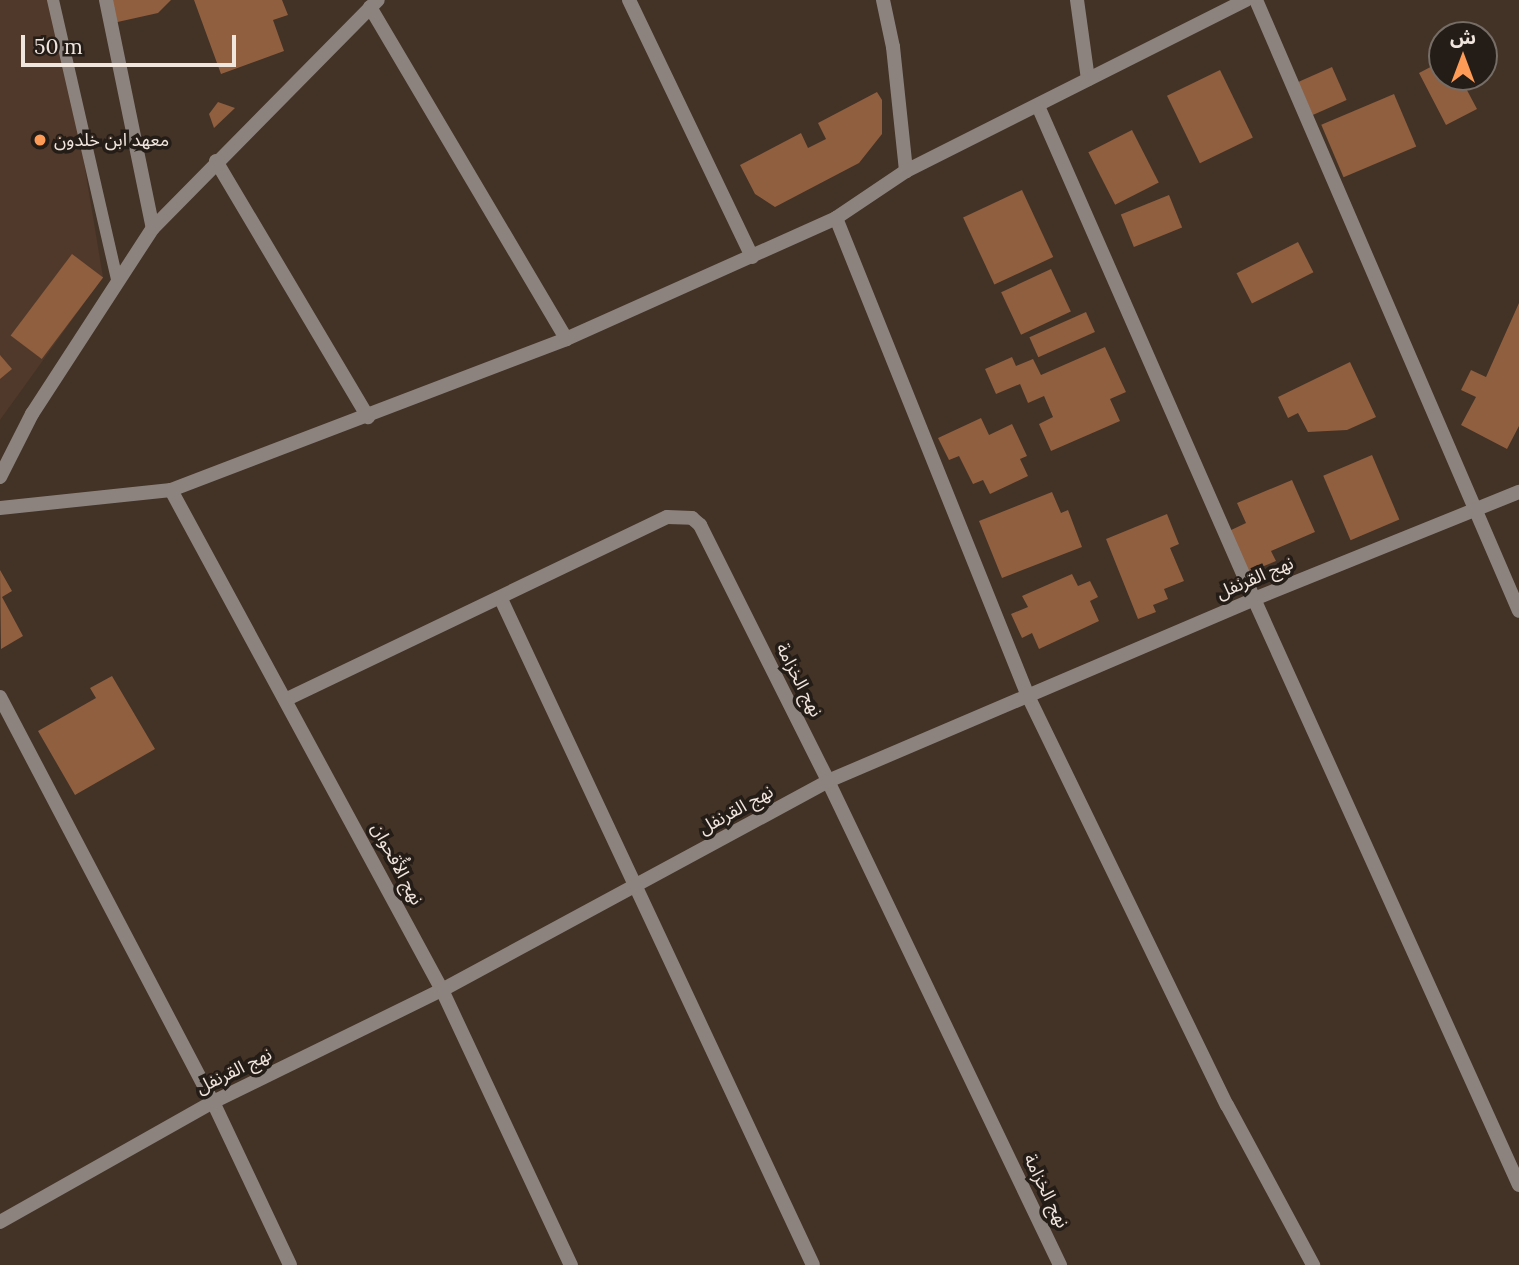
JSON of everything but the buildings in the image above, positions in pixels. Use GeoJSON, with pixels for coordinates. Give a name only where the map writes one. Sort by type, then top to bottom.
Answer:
{"type":"FeatureCollection","features":[{"type":"Feature","properties":{"kind":"street"},"geometry":{"type":"LineString","coordinates":[[106,0],[153,228]]}},
{"type":"Feature","properties":{"kind":"street"},"geometry":{"type":"LineString","coordinates":[[629,0],[752,257]]}},
{"type":"Feature","properties":{"kind":"street"},"geometry":{"type":"LineString","coordinates":[[883,0],[893,47],[906,171]]}},
{"type":"Feature","properties":{"kind":"street"},"geometry":{"type":"LineString","coordinates":[[1077,0],[1088,79]]}},
{"type":"Feature","properties":{"kind":"street"},"geometry":{"type":"LineString","coordinates":[[0,508],[171,490],[368,417],[566,339],[836,218],[906,171],[1246,0]]}},
{"type":"Feature","properties":{"kind":"street"},"geometry":{"type":"LineString","coordinates":[[1256,0],[1519,611]]}},
{"type":"Feature","properties":{"kind":"street"},"geometry":{"type":"LineString","coordinates":[[0,477],[32,414],[153,228],[216,161],[374,4],[566,339]]}},
{"type":"Feature","properties":{"kind":"street"},"geometry":{"type":"LineString","coordinates":[[1038,106],[1254,599],[1519,1185]]}},
{"type":"Feature","properties":{"kind":"street"},"geometry":{"type":"LineString","coordinates":[[216,161],[368,417]]}},
{"type":"Feature","properties":{"kind":"street"},"geometry":{"type":"LineString","coordinates":[[836,218],[1028,696],[1167,986],[1312,1265]]}},
{"type":"Feature","properties":{"kind":"street","name":"نهج الأُقحوان"},"geometry":{"type":"LineString","coordinates":[[171,490],[287,699],[442,990],[571,1265]]}},
{"type":"Feature","properties":{"kind":"street","name":"نهج القرنفل"},"geometry":{"type":"LineString","coordinates":[[0,1222],[213,1102],[442,990],[636,888],[828,781],[1254,599],[1519,492]]}},
{"type":"Feature","properties":{"kind":"street","name":"نهج الخزامة"},"geometry":{"type":"LineString","coordinates":[[287,699],[501,599],[667,517],[692,518],[700,525],[828,781],[1060,1265]]}},
{"type":"Feature","properties":{"kind":"street"},"geometry":{"type":"LineString","coordinates":[[501,599],[813,1265]]}},
{"type":"Feature","properties":{"kind":"street"},"geometry":{"type":"LineString","coordinates":[[0,697],[213,1102],[290,1265]]}},
{"type":"Feature","properties":{"kind":"lane"},"geometry":{"type":"LineString","coordinates":[[53,0],[117,281]]}},
{"type":"Feature","properties":{"kind":"shaded area","name":"معهد ابن خلدون"},"geometry":{"type":"Polygon","coordinates":[[[0,0],[57,0],[103,277],[0,420],[0,0]]]}},
{"type":"Feature","properties":{"kind":"place","name":"معهد ابن خلدون"},"geometry":{"type":"Point","coordinates":[40,140]}}]}
